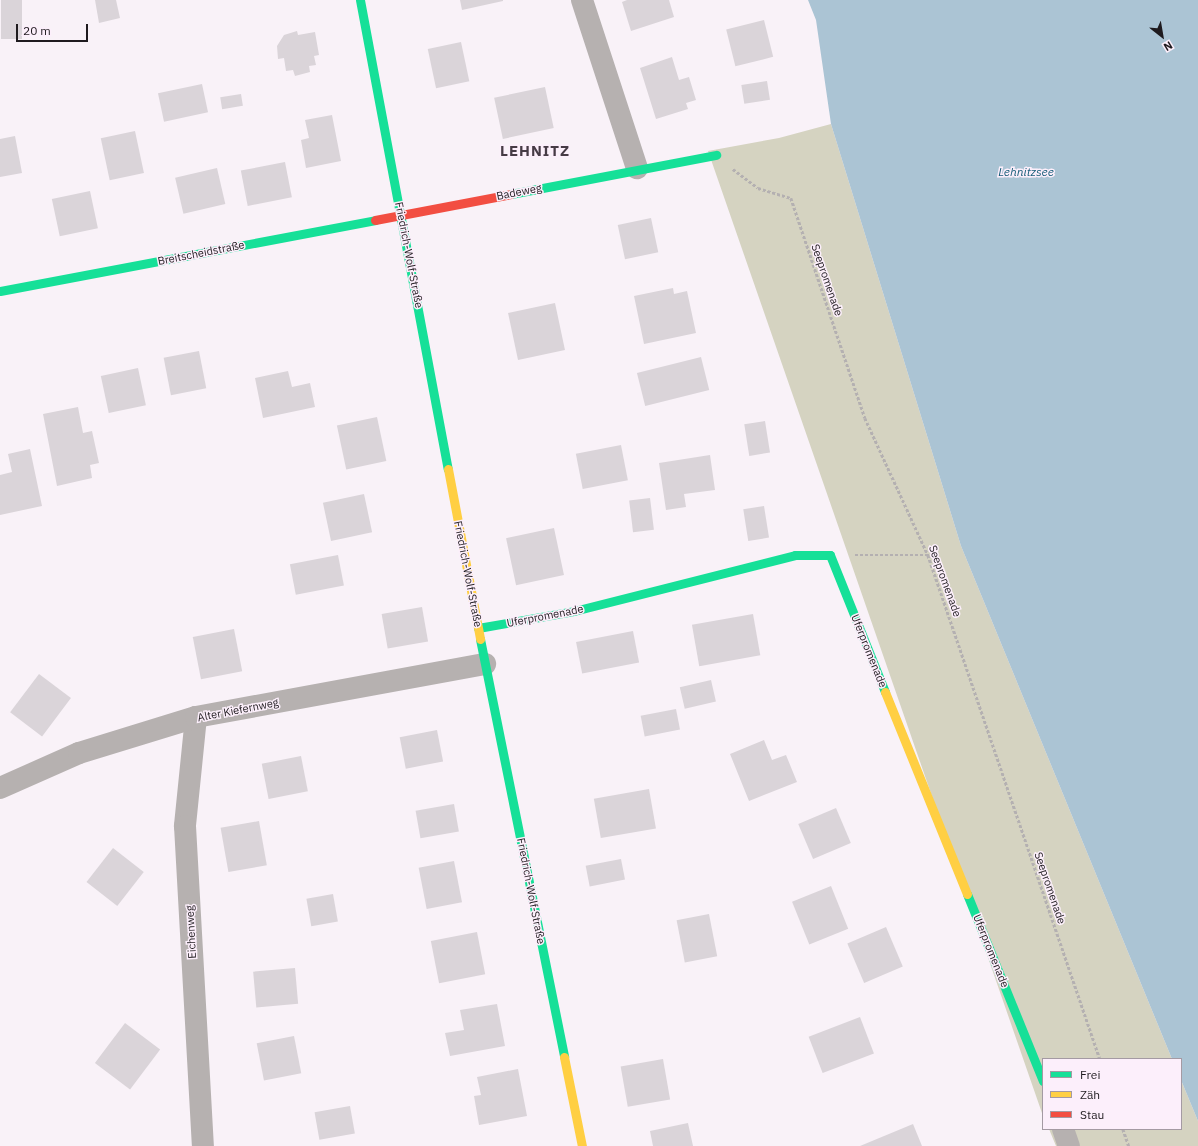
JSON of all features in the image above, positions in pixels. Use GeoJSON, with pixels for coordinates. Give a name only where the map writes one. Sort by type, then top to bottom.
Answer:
{"type":"FeatureCollection","features":[{"type":"Feature","properties":{"kind":"street","name":"Friedrich-Wolf-Straße"},"geometry":{"type":"LineString","coordinates":[[360,0],[478,628],[582,1146]]}},
{"type":"Feature","properties":{"kind":"street"},"geometry":{"type":"LineString","coordinates":[[582,0],[637,168]]}},
{"type":"Feature","properties":{"kind":"street","name":"Badeweg"},"geometry":{"type":"LineString","coordinates":[[401,215],[637,168],[716,156]]}},
{"type":"Feature","properties":{"kind":"street","name":"Breitscheidstraße"},"geometry":{"type":"LineString","coordinates":[[0,291],[401,215]]}},
{"type":"Feature","properties":{"kind":"street","name":"Uferpromenade"},"geometry":{"type":"LineString","coordinates":[[478,628],[574,611],[795,555],[830,555],[1042,1079]]}},
{"type":"Feature","properties":{"kind":"street","name":"Alter Kiefernweg"},"geometry":{"type":"LineString","coordinates":[[0,788],[79,752],[196,717],[485,664]]}},
{"type":"Feature","properties":{"kind":"street","name":"Eichenweg"},"geometry":{"type":"LineString","coordinates":[[196,717],[185,826],[203,1146]]}},
{"type":"Feature","properties":{"kind":"street"},"geometry":{"type":"LineString","coordinates":[[1062,1130],[1069,1146]]}},
{"type":"Feature","properties":{"kind":"path","name":"Seepromenade"},"geometry":{"type":"LineString","coordinates":[[716,156],[758,188],[791,198],[865,418],[928,555],[1100,1058]]}},
{"type":"Feature","properties":{"kind":"path"},"geometry":{"type":"LineString","coordinates":[[830,555],[928,555]]}},
{"type":"Feature","properties":{"kind":"path"},"geometry":{"type":"LineString","coordinates":[[1123,1130],[1129,1146]]}},
{"type":"Feature","properties":{"kind":"shaded area"},"geometry":{"type":"Polygon","coordinates":[[[831,124],[961,546],[1172,1058],[1042,1058],[1042,1113],[708,151],[779,138],[831,124]]]}},
{"type":"Feature","properties":{"kind":"shaded area"},"geometry":{"type":"Polygon","coordinates":[[[1182,1082],[1198,1121],[1198,1146],[1056,1146],[1049,1130],[1182,1130],[1182,1082]]]}},
{"type":"Feature","properties":{"kind":"water","name":"Lehnitzsee"},"geometry":{"type":"Polygon","coordinates":[[[808,0],[1198,0],[1198,1121],[1182,1082],[1182,1058],[1172,1058],[961,546],[831,124],[816,20],[808,0]]]}},
{"type":"Feature","properties":{"kind":"building"},"geometry":{"type":"Polygon","coordinates":[[[1,0],[22,0],[22,39],[1,39],[1,0]]]}},
{"type":"Feature","properties":{"kind":"building"},"geometry":{"type":"Polygon","coordinates":[[[95,0],[116,0],[120,18],[99,23],[95,0]]]}},
{"type":"Feature","properties":{"kind":"building"},"geometry":{"type":"Polygon","coordinates":[[[460,0],[503,0],[503,1],[462,10],[460,0]]]}},
{"type":"Feature","properties":{"kind":"building"},"geometry":{"type":"Polygon","coordinates":[[[627,0],[669,0],[674,17],[631,31],[622,2],[627,0]]]}},
{"type":"Feature","properties":{"kind":"building"},"geometry":{"type":"Polygon","coordinates":[[[764,20],[773,57],[735,66],[726,29],[764,20]]]}},
{"type":"Feature","properties":{"kind":"building"},"geometry":{"type":"Polygon","coordinates":[[[297,31],[298,35],[315,32],[319,55],[314,56],[316,65],[309,66],[310,72],[295,76],[293,70],[286,71],[284,58],[278,59],[277,46],[284,35],[297,31]]]}},
{"type":"Feature","properties":{"kind":"building"},"geometry":{"type":"Polygon","coordinates":[[[461,42],[469,81],[436,88],[428,49],[461,42]]]}},
{"type":"Feature","properties":{"kind":"building"},"geometry":{"type":"Polygon","coordinates":[[[672,57],[679,80],[689,77],[696,100],[686,103],[688,109],[656,119],[640,68],[672,57]]]}},
{"type":"Feature","properties":{"kind":"building"},"geometry":{"type":"Polygon","coordinates":[[[767,81],[770,100],[744,104],[741,85],[767,81]]]}},
{"type":"Feature","properties":{"kind":"building"},"geometry":{"type":"Polygon","coordinates":[[[202,84],[208,112],[164,122],[158,93],[202,84]]]}},
{"type":"Feature","properties":{"kind":"building"},"geometry":{"type":"Polygon","coordinates":[[[545,87],[554,128],[503,139],[494,98],[545,87]]]}},
{"type":"Feature","properties":{"kind":"building"},"geometry":{"type":"Polygon","coordinates":[[[241,94],[243,106],[222,109],[220,97],[241,94]]]}},
{"type":"Feature","properties":{"kind":"building"},"geometry":{"type":"Polygon","coordinates":[[[332,115],[341,161],[306,168],[301,140],[309,138],[305,120],[332,115]]]}},
{"type":"Feature","properties":{"kind":"building"},"geometry":{"type":"Polygon","coordinates":[[[135,131],[144,173],[110,180],[101,138],[135,131]]]}},
{"type":"Feature","properties":{"kind":"building"},"geometry":{"type":"Polygon","coordinates":[[[15,136],[22,173],[0,177],[0,139],[15,136]]]}},
{"type":"Feature","properties":{"kind":"building"},"geometry":{"type":"Polygon","coordinates":[[[285,162],[292,197],[248,206],[241,171],[285,162]]]}},
{"type":"Feature","properties":{"kind":"building"},"geometry":{"type":"Polygon","coordinates":[[[217,168],[225,204],[183,214],[175,178],[217,168]]]}},
{"type":"Feature","properties":{"kind":"building"},"geometry":{"type":"Polygon","coordinates":[[[90,191],[98,228],[60,236],[52,199],[90,191]]]}},
{"type":"Feature","properties":{"kind":"building"},"geometry":{"type":"Polygon","coordinates":[[[651,218],[658,252],[625,259],[618,225],[651,218]]]}},
{"type":"Feature","properties":{"kind":"building"},"geometry":{"type":"Polygon","coordinates":[[[673,288],[674,294],[687,291],[696,333],[644,344],[634,296],[673,288]]]}},
{"type":"Feature","properties":{"kind":"building"},"geometry":{"type":"Polygon","coordinates":[[[555,303],[565,350],[518,360],[508,313],[555,303]]]}},
{"type":"Feature","properties":{"kind":"building"},"geometry":{"type":"Polygon","coordinates":[[[199,351],[206,388],[171,395],[164,358],[199,351]]]}},
{"type":"Feature","properties":{"kind":"building"},"geometry":{"type":"Polygon","coordinates":[[[701,357],[709,390],[645,406],[637,373],[701,357]]]}},
{"type":"Feature","properties":{"kind":"building"},"geometry":{"type":"Polygon","coordinates":[[[138,368],[146,405],[109,413],[101,376],[138,368]]]}},
{"type":"Feature","properties":{"kind":"building"},"geometry":{"type":"Polygon","coordinates":[[[288,371],[292,387],[310,383],[315,407],[263,418],[255,378],[288,371]]]}},
{"type":"Feature","properties":{"kind":"building"},"geometry":{"type":"Polygon","coordinates":[[[78,407],[83,433],[92,431],[99,463],[90,465],[92,478],[57,486],[43,414],[78,407]]]}},
{"type":"Feature","properties":{"kind":"building"},"geometry":{"type":"Polygon","coordinates":[[[377,417],[386,461],[346,470],[337,426],[377,417]]]}},
{"type":"Feature","properties":{"kind":"building"},"geometry":{"type":"Polygon","coordinates":[[[765,421],[770,453],[749,456],[744,424],[765,421]]]}},
{"type":"Feature","properties":{"kind":"building"},"geometry":{"type":"Polygon","coordinates":[[[621,445],[628,480],[583,489],[576,454],[621,445]]]}},
{"type":"Feature","properties":{"kind":"building"},"geometry":{"type":"Polygon","coordinates":[[[30,449],[42,506],[0,515],[0,475],[12,472],[8,454],[30,449]]]}},
{"type":"Feature","properties":{"kind":"building"},"geometry":{"type":"Polygon","coordinates":[[[710,455],[715,490],[684,494],[686,507],[666,510],[659,463],[710,455]]]}},
{"type":"Feature","properties":{"kind":"building"},"geometry":{"type":"Polygon","coordinates":[[[364,494],[372,532],[331,541],[323,503],[364,494]]]}},
{"type":"Feature","properties":{"kind":"building"},"geometry":{"type":"Polygon","coordinates":[[[650,498],[654,530],[633,532],[629,501],[650,498]]]}},
{"type":"Feature","properties":{"kind":"building"},"geometry":{"type":"Polygon","coordinates":[[[764,506],[769,538],[748,541],[743,509],[764,506]]]}},
{"type":"Feature","properties":{"kind":"building"},"geometry":{"type":"Polygon","coordinates":[[[554,528],[564,575],[516,585],[506,538],[554,528]]]}},
{"type":"Feature","properties":{"kind":"building"},"geometry":{"type":"Polygon","coordinates":[[[338,555],[344,585],[296,595],[290,564],[338,555]]]}},
{"type":"Feature","properties":{"kind":"building"},"geometry":{"type":"Polygon","coordinates":[[[422,607],[428,641],[388,649],[382,614],[422,607]]]}},
{"type":"Feature","properties":{"kind":"building"},"geometry":{"type":"Polygon","coordinates":[[[753,614],[760,655],[699,666],[692,625],[753,614]]]}},
{"type":"Feature","properties":{"kind":"building"},"geometry":{"type":"Polygon","coordinates":[[[234,629],[242,671],[201,679],[193,637],[234,629]]]}},
{"type":"Feature","properties":{"kind":"building"},"geometry":{"type":"Polygon","coordinates":[[[633,631],[639,662],[582,673],[576,642],[633,631]]]}},
{"type":"Feature","properties":{"kind":"building"},"geometry":{"type":"Polygon","coordinates":[[[39,674],[71,698],[42,736],[10,712],[39,674]]]}},
{"type":"Feature","properties":{"kind":"building"},"geometry":{"type":"Polygon","coordinates":[[[711,680],[716,701],[685,709],[680,687],[711,680]]]}},
{"type":"Feature","properties":{"kind":"building"},"geometry":{"type":"Polygon","coordinates":[[[676,709],[680,730],[645,736],[641,716],[676,709]]]}},
{"type":"Feature","properties":{"kind":"building"},"geometry":{"type":"Polygon","coordinates":[[[437,730],[443,761],[406,769],[400,737],[437,730]]]}},
{"type":"Feature","properties":{"kind":"building"},"geometry":{"type":"Polygon","coordinates":[[[764,740],[772,760],[786,755],[797,782],[749,801],[730,754],[764,740]]]}},
{"type":"Feature","properties":{"kind":"building"},"geometry":{"type":"Polygon","coordinates":[[[301,756],[308,791],[269,799],[262,764],[301,756]]]}},
{"type":"Feature","properties":{"kind":"building"},"geometry":{"type":"Polygon","coordinates":[[[649,789],[656,828],[601,838],[594,799],[649,789]]]}},
{"type":"Feature","properties":{"kind":"building"},"geometry":{"type":"Polygon","coordinates":[[[454,804],[459,832],[420,838],[416,811],[454,804]]]}},
{"type":"Feature","properties":{"kind":"building"},"geometry":{"type":"Polygon","coordinates":[[[836,808],[851,843],[813,859],[798,824],[836,808]]]}},
{"type":"Feature","properties":{"kind":"building"},"geometry":{"type":"Polygon","coordinates":[[[259,821],[267,865],[228,872],[221,828],[259,821]]]}},
{"type":"Feature","properties":{"kind":"building"},"geometry":{"type":"Polygon","coordinates":[[[113,848],[144,872],[117,906],[87,882],[113,848]]]}},
{"type":"Feature","properties":{"kind":"building"},"geometry":{"type":"Polygon","coordinates":[[[621,859],[625,880],[590,886],[586,866],[621,859]]]}},
{"type":"Feature","properties":{"kind":"building"},"geometry":{"type":"Polygon","coordinates":[[[454,861],[462,902],[427,909],[419,868],[454,861]]]}},
{"type":"Feature","properties":{"kind":"building"},"geometry":{"type":"Polygon","coordinates":[[[831,886],[848,929],[809,944],[792,902],[831,886]]]}},
{"type":"Feature","properties":{"kind":"building"},"geometry":{"type":"Polygon","coordinates":[[[333,894],[338,922],[311,926],[306,899],[333,894]]]}},
{"type":"Feature","properties":{"kind":"building"},"geometry":{"type":"Polygon","coordinates":[[[709,914],[717,956],[685,963],[677,920],[709,914]]]}},
{"type":"Feature","properties":{"kind":"building"},"geometry":{"type":"Polygon","coordinates":[[[886,927],[903,967],[864,983],[847,943],[886,927]]]}},
{"type":"Feature","properties":{"kind":"building"},"geometry":{"type":"Polygon","coordinates":[[[477,932],[485,974],[439,983],[431,941],[477,932]]]}},
{"type":"Feature","properties":{"kind":"building"},"geometry":{"type":"Polygon","coordinates":[[[295,968],[298,1004],[256,1008],[253,972],[295,968]]]}},
{"type":"Feature","properties":{"kind":"building"},"geometry":{"type":"Polygon","coordinates":[[[497,1004],[505,1046],[450,1056],[445,1033],[464,1030],[460,1010],[497,1004]]]}},
{"type":"Feature","properties":{"kind":"building"},"geometry":{"type":"Polygon","coordinates":[[[860,1017],[874,1053],[823,1073],[809,1037],[860,1017]]]}},
{"type":"Feature","properties":{"kind":"building"},"geometry":{"type":"Polygon","coordinates":[[[125,1023],[160,1049],[130,1089],[95,1063],[125,1023]]]}},
{"type":"Feature","properties":{"kind":"building"},"geometry":{"type":"Polygon","coordinates":[[[294,1036],[301,1073],[264,1081],[257,1043],[294,1036]]]}},
{"type":"Feature","properties":{"kind":"building"},"geometry":{"type":"Polygon","coordinates":[[[663,1059],[670,1099],[628,1107],[621,1066],[663,1059]]]}},
{"type":"Feature","properties":{"kind":"building"},"geometry":{"type":"Polygon","coordinates":[[[518,1069],[527,1116],[479,1125],[474,1096],[481,1095],[477,1077],[518,1069]]]}},
{"type":"Feature","properties":{"kind":"building"},"geometry":{"type":"Polygon","coordinates":[[[350,1106],[355,1134],[319,1140],[315,1112],[350,1106]]]}},
{"type":"Feature","properties":{"kind":"building"},"geometry":{"type":"Polygon","coordinates":[[[688,1123],[693,1146],[653,1146],[650,1131],[688,1123]]]}},
{"type":"Feature","properties":{"kind":"building"},"geometry":{"type":"Polygon","coordinates":[[[913,1124],[922,1146],[860,1146],[913,1124]]]}},
{"type":"Feature","properties":{"kind":"traffic: fast"},"geometry":{"type":"LineString","coordinates":[[360,0],[448,469]]}},
{"type":"Feature","properties":{"kind":"traffic: fast"},"geometry":{"type":"LineString","coordinates":[[511,194],[716,155]]}},
{"type":"Feature","properties":{"kind":"traffic: fast"},"geometry":{"type":"LineString","coordinates":[[0,291],[375,220]]}},
{"type":"Feature","properties":{"kind":"traffic: fast"},"geometry":{"type":"LineString","coordinates":[[478,628],[574,611],[795,555],[830,555],[885,692]]}},
{"type":"Feature","properties":{"kind":"traffic: fast"},"geometry":{"type":"LineString","coordinates":[[480,639],[564,1057]]}},
{"type":"Feature","properties":{"kind":"traffic: fast"},"geometry":{"type":"LineString","coordinates":[[967,894],[1042,1079]]}},
{"type":"Feature","properties":{"kind":"traffic: slow"},"geometry":{"type":"LineString","coordinates":[[448,469],[480,639]]}},
{"type":"Feature","properties":{"kind":"traffic: slow"},"geometry":{"type":"LineString","coordinates":[[885,692],[967,894]]}},
{"type":"Feature","properties":{"kind":"traffic: slow"},"geometry":{"type":"LineString","coordinates":[[564,1057],[582,1146]]}},
{"type":"Feature","properties":{"kind":"traffic: jam"},"geometry":{"type":"LineString","coordinates":[[375,220],[511,194]]}},
{"type":"Feature","properties":{"kind":"district","name":"LEHNITZ"},"geometry":{"type":"Point","coordinates":[535,151]}}]}
